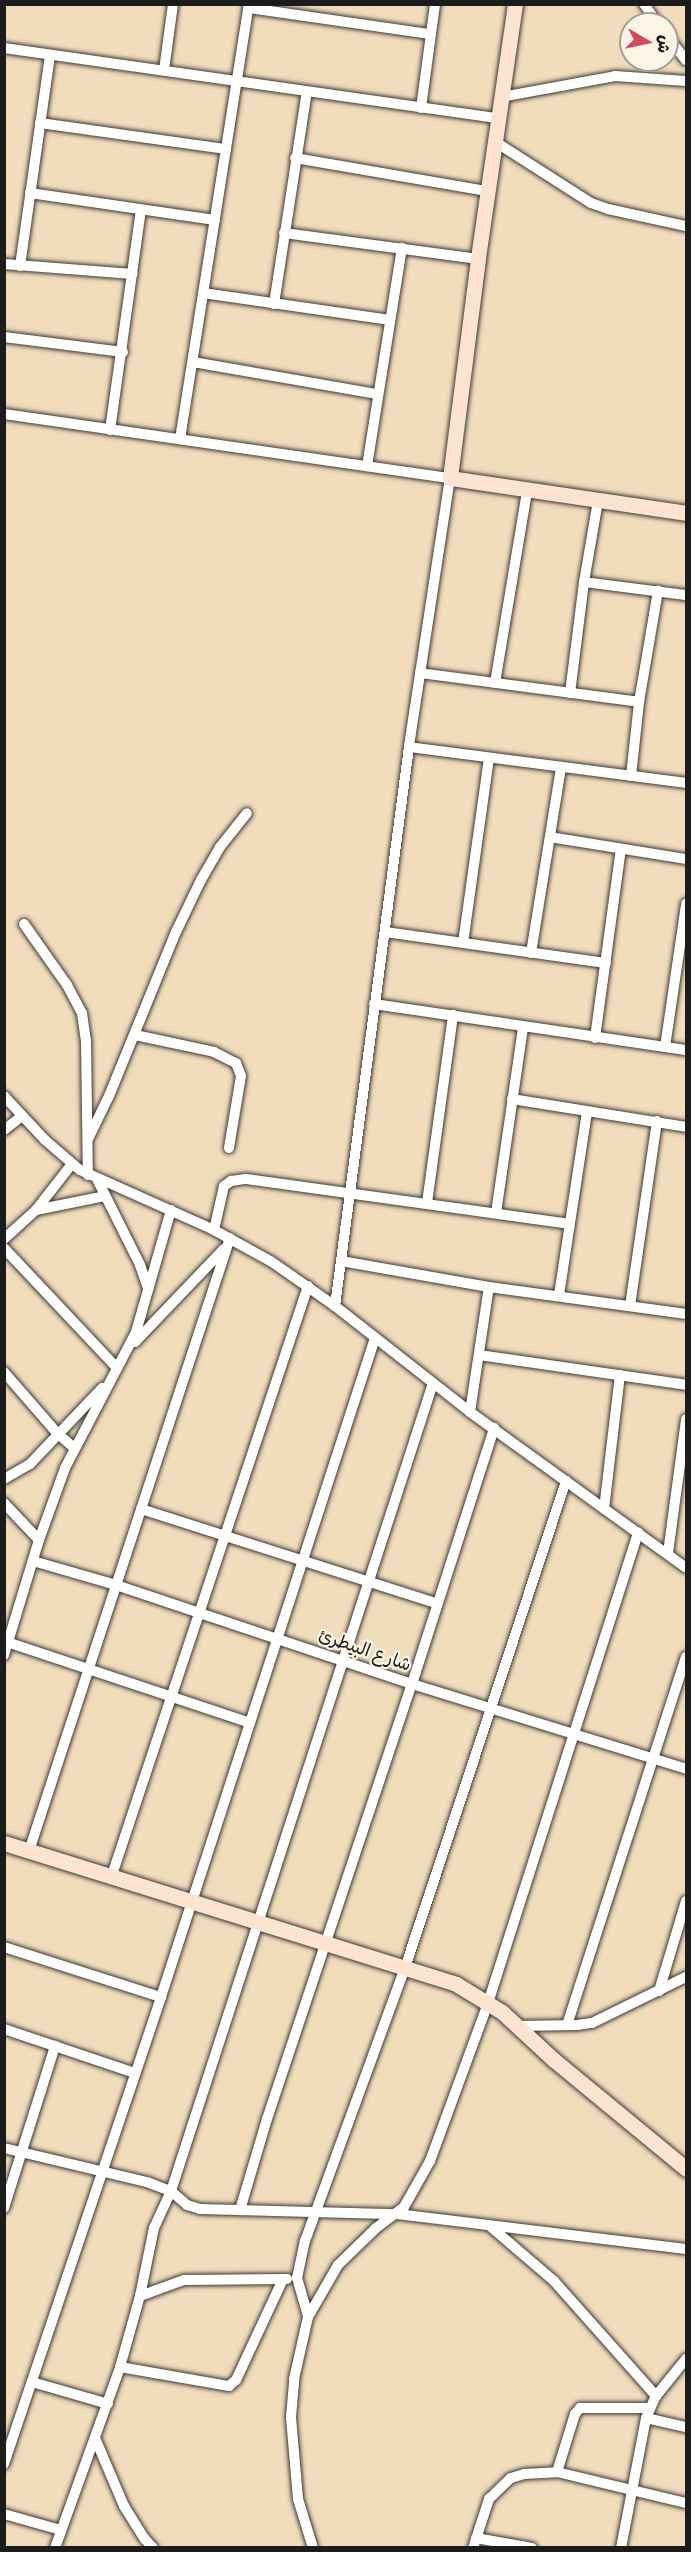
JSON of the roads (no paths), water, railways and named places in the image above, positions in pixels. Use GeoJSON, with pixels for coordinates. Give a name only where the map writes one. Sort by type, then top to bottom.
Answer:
{"type":"FeatureCollection","features":[{"type":"Feature","properties":{"kind":"main road"},"geometry":{"type":"LineString","coordinates":[[515,4],[497,118],[450,478],[687,513]]}},
{"type":"Feature","properties":{"kind":"main road"},"geometry":{"type":"LineString","coordinates":[[4,1843],[326,1945],[448,1981],[488,2003],[518,2026],[554,2060],[687,2169]]}},
{"type":"Feature","properties":{"kind":"street"},"geometry":{"type":"LineString","coordinates":[[164,70],[173,4]]}},
{"type":"Feature","properties":{"kind":"street"},"geometry":{"type":"LineString","coordinates":[[421,108],[435,4]]}},
{"type":"Feature","properties":{"kind":"street"},"geometry":{"type":"LineString","coordinates":[[180,439],[249,6],[430,34]]}},
{"type":"Feature","properties":{"kind":"street"},"geometry":{"type":"LineString","coordinates":[[4,48],[497,118]]}},
{"type":"Feature","properties":{"kind":"street"},"geometry":{"type":"LineString","coordinates":[[20,266],[50,55]]}},
{"type":"Feature","properties":{"kind":"street"},"geometry":{"type":"LineString","coordinates":[[501,97],[615,76],[687,81]]}},
{"type":"Feature","properties":{"kind":"street"},"geometry":{"type":"LineString","coordinates":[[274,304],[307,92]]}},
{"type":"Feature","properties":{"kind":"street"},"geometry":{"type":"LineString","coordinates":[[40,123],[226,149]]}},
{"type":"Feature","properties":{"kind":"street"},"geometry":{"type":"LineString","coordinates":[[494,141],[591,203],[608,209],[687,226]]}},
{"type":"Feature","properties":{"kind":"street"},"geometry":{"type":"LineString","coordinates":[[295,158],[487,191]]}},
{"type":"Feature","properties":{"kind":"street"},"geometry":{"type":"LineString","coordinates":[[30,193],[215,220]]}},
{"type":"Feature","properties":{"kind":"street"},"geometry":{"type":"LineString","coordinates":[[110,430],[123,352],[141,210]]}},
{"type":"Feature","properties":{"kind":"street"},"geometry":{"type":"LineString","coordinates":[[284,233],[478,259]]}},
{"type":"Feature","properties":{"kind":"street"},"geometry":{"type":"LineString","coordinates":[[367,466],[402,248]]}},
{"type":"Feature","properties":{"kind":"street"},"geometry":{"type":"LineString","coordinates":[[4,264],[133,274]]}},
{"type":"Feature","properties":{"kind":"street"},"geometry":{"type":"LineString","coordinates":[[203,293],[390,320]]}},
{"type":"Feature","properties":{"kind":"street"},"geometry":{"type":"LineString","coordinates":[[4,337],[123,352]]}},
{"type":"Feature","properties":{"kind":"street"},"geometry":{"type":"LineString","coordinates":[[192,362],[377,394]]}},
{"type":"Feature","properties":{"kind":"street"},"geometry":{"type":"LineString","coordinates":[[4,414],[450,478],[409,747],[335,1306]]}},
{"type":"Feature","properties":{"kind":"street"},"geometry":{"type":"LineString","coordinates":[[495,683],[527,491]]}},
{"type":"Feature","properties":{"kind":"street"},"geometry":{"type":"LineString","coordinates":[[570,693],[584,582],[598,501]]}},
{"type":"Feature","properties":{"kind":"street"},"geometry":{"type":"LineString","coordinates":[[584,582],[687,595]]}},
{"type":"Feature","properties":{"kind":"street"},"geometry":{"type":"LineString","coordinates":[[631,776],[639,702],[658,591]]}},
{"type":"Feature","properties":{"kind":"street"},"geometry":{"type":"LineString","coordinates":[[420,673],[639,702]]}},
{"type":"Feature","properties":{"kind":"street"},"geometry":{"type":"LineString","coordinates":[[409,747],[687,783]]}},
{"type":"Feature","properties":{"kind":"street"},"geometry":{"type":"LineString","coordinates":[[463,943],[489,758]]}},
{"type":"Feature","properties":{"kind":"street"},"geometry":{"type":"LineString","coordinates":[[531,953],[561,767]]}},
{"type":"Feature","properties":{"kind":"street"},"geometry":{"type":"LineString","coordinates":[[88,1139],[201,880],[220,847],[247,813]]}},
{"type":"Feature","properties":{"kind":"street"},"geometry":{"type":"LineString","coordinates":[[550,837],[687,859]]}},
{"type":"Feature","properties":{"kind":"street"},"geometry":{"type":"LineString","coordinates":[[595,1038],[621,849]]}},
{"type":"Feature","properties":{"kind":"street"},"geometry":{"type":"LineString","coordinates":[[664,1047],[687,904]]}},
{"type":"Feature","properties":{"kind":"street"},"geometry":{"type":"LineString","coordinates":[[24,924],[67,985],[82,1013],[86,1030],[88,1139],[93,1177],[140,1265],[148,1292]]}},
{"type":"Feature","properties":{"kind":"street"},"geometry":{"type":"LineString","coordinates":[[384,932],[606,963]]}},
{"type":"Feature","properties":{"kind":"street"},"geometry":{"type":"LineString","coordinates":[[374,1004],[687,1050]]}},
{"type":"Feature","properties":{"kind":"street"},"geometry":{"type":"LineString","coordinates":[[427,1203],[453,1015]]}},
{"type":"Feature","properties":{"kind":"street"},"geometry":{"type":"LineString","coordinates":[[496,1213],[523,1027]]}},
{"type":"Feature","properties":{"kind":"street"},"geometry":{"type":"LineString","coordinates":[[135,1035],[214,1052],[236,1063],[241,1076],[229,1148]]}},
{"type":"Feature","properties":{"kind":"street"},"geometry":{"type":"LineString","coordinates":[[4,1096],[72,1164],[93,1177],[214,1230],[228,1242],[308,1286],[470,1412],[687,1568]]}},
{"type":"Feature","properties":{"kind":"street"},"geometry":{"type":"LineString","coordinates":[[512,1099],[687,1126]]}},
{"type":"Feature","properties":{"kind":"street"},"geometry":{"type":"LineString","coordinates":[[559,1295],[587,1112]]}},
{"type":"Feature","properties":{"kind":"street"},"geometry":{"type":"LineString","coordinates":[[4,1130],[22,1116]]}},
{"type":"Feature","properties":{"kind":"street"},"geometry":{"type":"LineString","coordinates":[[630,1306],[657,1121]]}},
{"type":"Feature","properties":{"kind":"street"},"geometry":{"type":"LineString","coordinates":[[4,1239],[36,1210],[72,1164]]}},
{"type":"Feature","properties":{"kind":"street"},"geometry":{"type":"LineString","coordinates":[[214,1230],[222,1191],[231,1181],[257,1180],[569,1224]]}},
{"type":"Feature","properties":{"kind":"street"},"geometry":{"type":"LineString","coordinates":[[36,1210],[105,1196]]}},
{"type":"Feature","properties":{"kind":"street"},"geometry":{"type":"LineString","coordinates":[[4,1655],[39,1540],[74,1448],[129,1348],[140,1322],[171,1210]]}},
{"type":"Feature","properties":{"kind":"street"},"geometry":{"type":"LineString","coordinates":[[129,1348],[228,1242]]}},
{"type":"Feature","properties":{"kind":"street"},"geometry":{"type":"LineString","coordinates":[[29,1851],[228,1242]]}},
{"type":"Feature","properties":{"kind":"street"},"geometry":{"type":"LineString","coordinates":[[4,1248],[117,1368]]}},
{"type":"Feature","properties":{"kind":"street"},"geometry":{"type":"LineString","coordinates":[[341,1262],[489,1287],[687,1314]]}},
{"type":"Feature","properties":{"kind":"street"},"geometry":{"type":"LineString","coordinates":[[111,1878],[308,1286]]}},
{"type":"Feature","properties":{"kind":"street"},"geometry":{"type":"LineString","coordinates":[[470,1412],[489,1287]]}},
{"type":"Feature","properties":{"kind":"street"},"geometry":{"type":"LineString","coordinates":[[4,2464],[161,1997],[301,1559],[375,1338]]}},
{"type":"Feature","properties":{"kind":"street"},"geometry":{"type":"LineString","coordinates":[[479,1355],[687,1385]]}},
{"type":"Feature","properties":{"kind":"street"},"geometry":{"type":"LineString","coordinates":[[4,1372],[57,1433],[74,1448]]}},
{"type":"Feature","properties":{"kind":"street"},"geometry":{"type":"LineString","coordinates":[[604,1509],[620,1375]]}},
{"type":"Feature","properties":{"kind":"street"},"geometry":{"type":"LineString","coordinates":[[4,1479],[30,1464],[57,1433],[111,1379]]}},
{"type":"Feature","properties":{"kind":"street"},"geometry":{"type":"LineString","coordinates":[[55,2547],[120,2367],[140,2296],[154,2228],[171,2191],[433,1383]]}},
{"type":"Feature","properties":{"kind":"street"},"geometry":{"type":"LineString","coordinates":[[668,1553],[687,1419]]}},
{"type":"Feature","properties":{"kind":"street"},"geometry":{"type":"LineString","coordinates":[[240,2210],[267,2119],[412,1684],[436,1603],[494,1428]]}},
{"type":"Feature","properties":{"kind":"street"},"geometry":{"type":"LineString","coordinates":[[308,2316],[297,2278],[315,2210],[405,1968],[489,1707],[566,1481]]}},
{"type":"Feature","properties":{"kind":"street"},"geometry":{"type":"LineString","coordinates":[[4,1503],[39,1540]]}},
{"type":"Feature","properties":{"kind":"street"},"geometry":{"type":"LineString","coordinates":[[675,1504],[687,1506]]}},
{"type":"Feature","properties":{"kind":"street"},"geometry":{"type":"LineString","coordinates":[[141,1509],[301,1559],[367,1583],[436,1603]]}},
{"type":"Feature","properties":{"kind":"street"},"geometry":{"type":"LineString","coordinates":[[313,2547],[298,2499],[291,2418],[294,2379],[308,2316],[325,2282],[338,2265],[376,2228],[397,2214],[414,2193],[430,2161],[488,2003],[638,1532]]}},
{"type":"Feature","properties":{"kind":"street","name":"شارع البيطرئ"},"geometry":{"type":"LineString","coordinates":[[33,1561],[116,1585],[412,1684],[687,1769]]}},
{"type":"Feature","properties":{"kind":"street"},"geometry":{"type":"LineString","coordinates":[[7,1642],[250,1723]]}},
{"type":"Feature","properties":{"kind":"street"},"geometry":{"type":"LineString","coordinates":[[567,2025],[687,1657]]}},
{"type":"Feature","properties":{"kind":"street"},"geometry":{"type":"LineString","coordinates":[[659,1991],[687,1901]]}},
{"type":"Feature","properties":{"kind":"street"},"geometry":{"type":"LineString","coordinates":[[4,1947],[161,1997]]}},
{"type":"Feature","properties":{"kind":"street"},"geometry":{"type":"LineString","coordinates":[[518,2026],[567,2025],[600,2020],[687,1977]]}},
{"type":"Feature","properties":{"kind":"street"},"geometry":{"type":"LineString","coordinates":[[4,2029],[135,2073]]}},
{"type":"Feature","properties":{"kind":"street"},"geometry":{"type":"LineString","coordinates":[[4,2208],[55,2046]]}},
{"type":"Feature","properties":{"kind":"street"},"geometry":{"type":"LineString","coordinates":[[4,2148],[135,2179],[171,2191],[182,2203],[192,2207],[397,2214],[687,2249]]}},
{"type":"Feature","properties":{"kind":"street"},"geometry":{"type":"LineString","coordinates":[[491,2227],[554,2281],[656,2396]]}},
{"type":"Feature","properties":{"kind":"street"},"geometry":{"type":"LineString","coordinates":[[140,2296],[184,2280],[297,2278]]}},
{"type":"Feature","properties":{"kind":"street"},"geometry":{"type":"LineString","coordinates":[[120,2367],[229,2386],[236,2380],[283,2279]]}},
{"type":"Feature","properties":{"kind":"street"},"geometry":{"type":"LineString","coordinates":[[621,2547],[648,2413],[656,2396],[687,2359]]}},
{"type":"Feature","properties":{"kind":"street"},"geometry":{"type":"LineString","coordinates":[[32,2382],[108,2403]]}},
{"type":"Feature","properties":{"kind":"street"},"geometry":{"type":"LineString","coordinates":[[557,2472],[575,2414],[580,2408],[648,2413],[687,2427]]}},
{"type":"Feature","properties":{"kind":"street"},"geometry":{"type":"LineString","coordinates":[[95,2438],[124,2506],[145,2539],[153,2547]]}},
{"type":"Feature","properties":{"kind":"street"},"geometry":{"type":"LineString","coordinates":[[532,2547],[474,2543],[489,2499],[511,2478],[524,2474],[557,2472],[687,2503]]}},
{"type":"Feature","properties":{"kind":"street"},"geometry":{"type":"LineString","coordinates":[[4,2514],[61,2530]]}}]}
